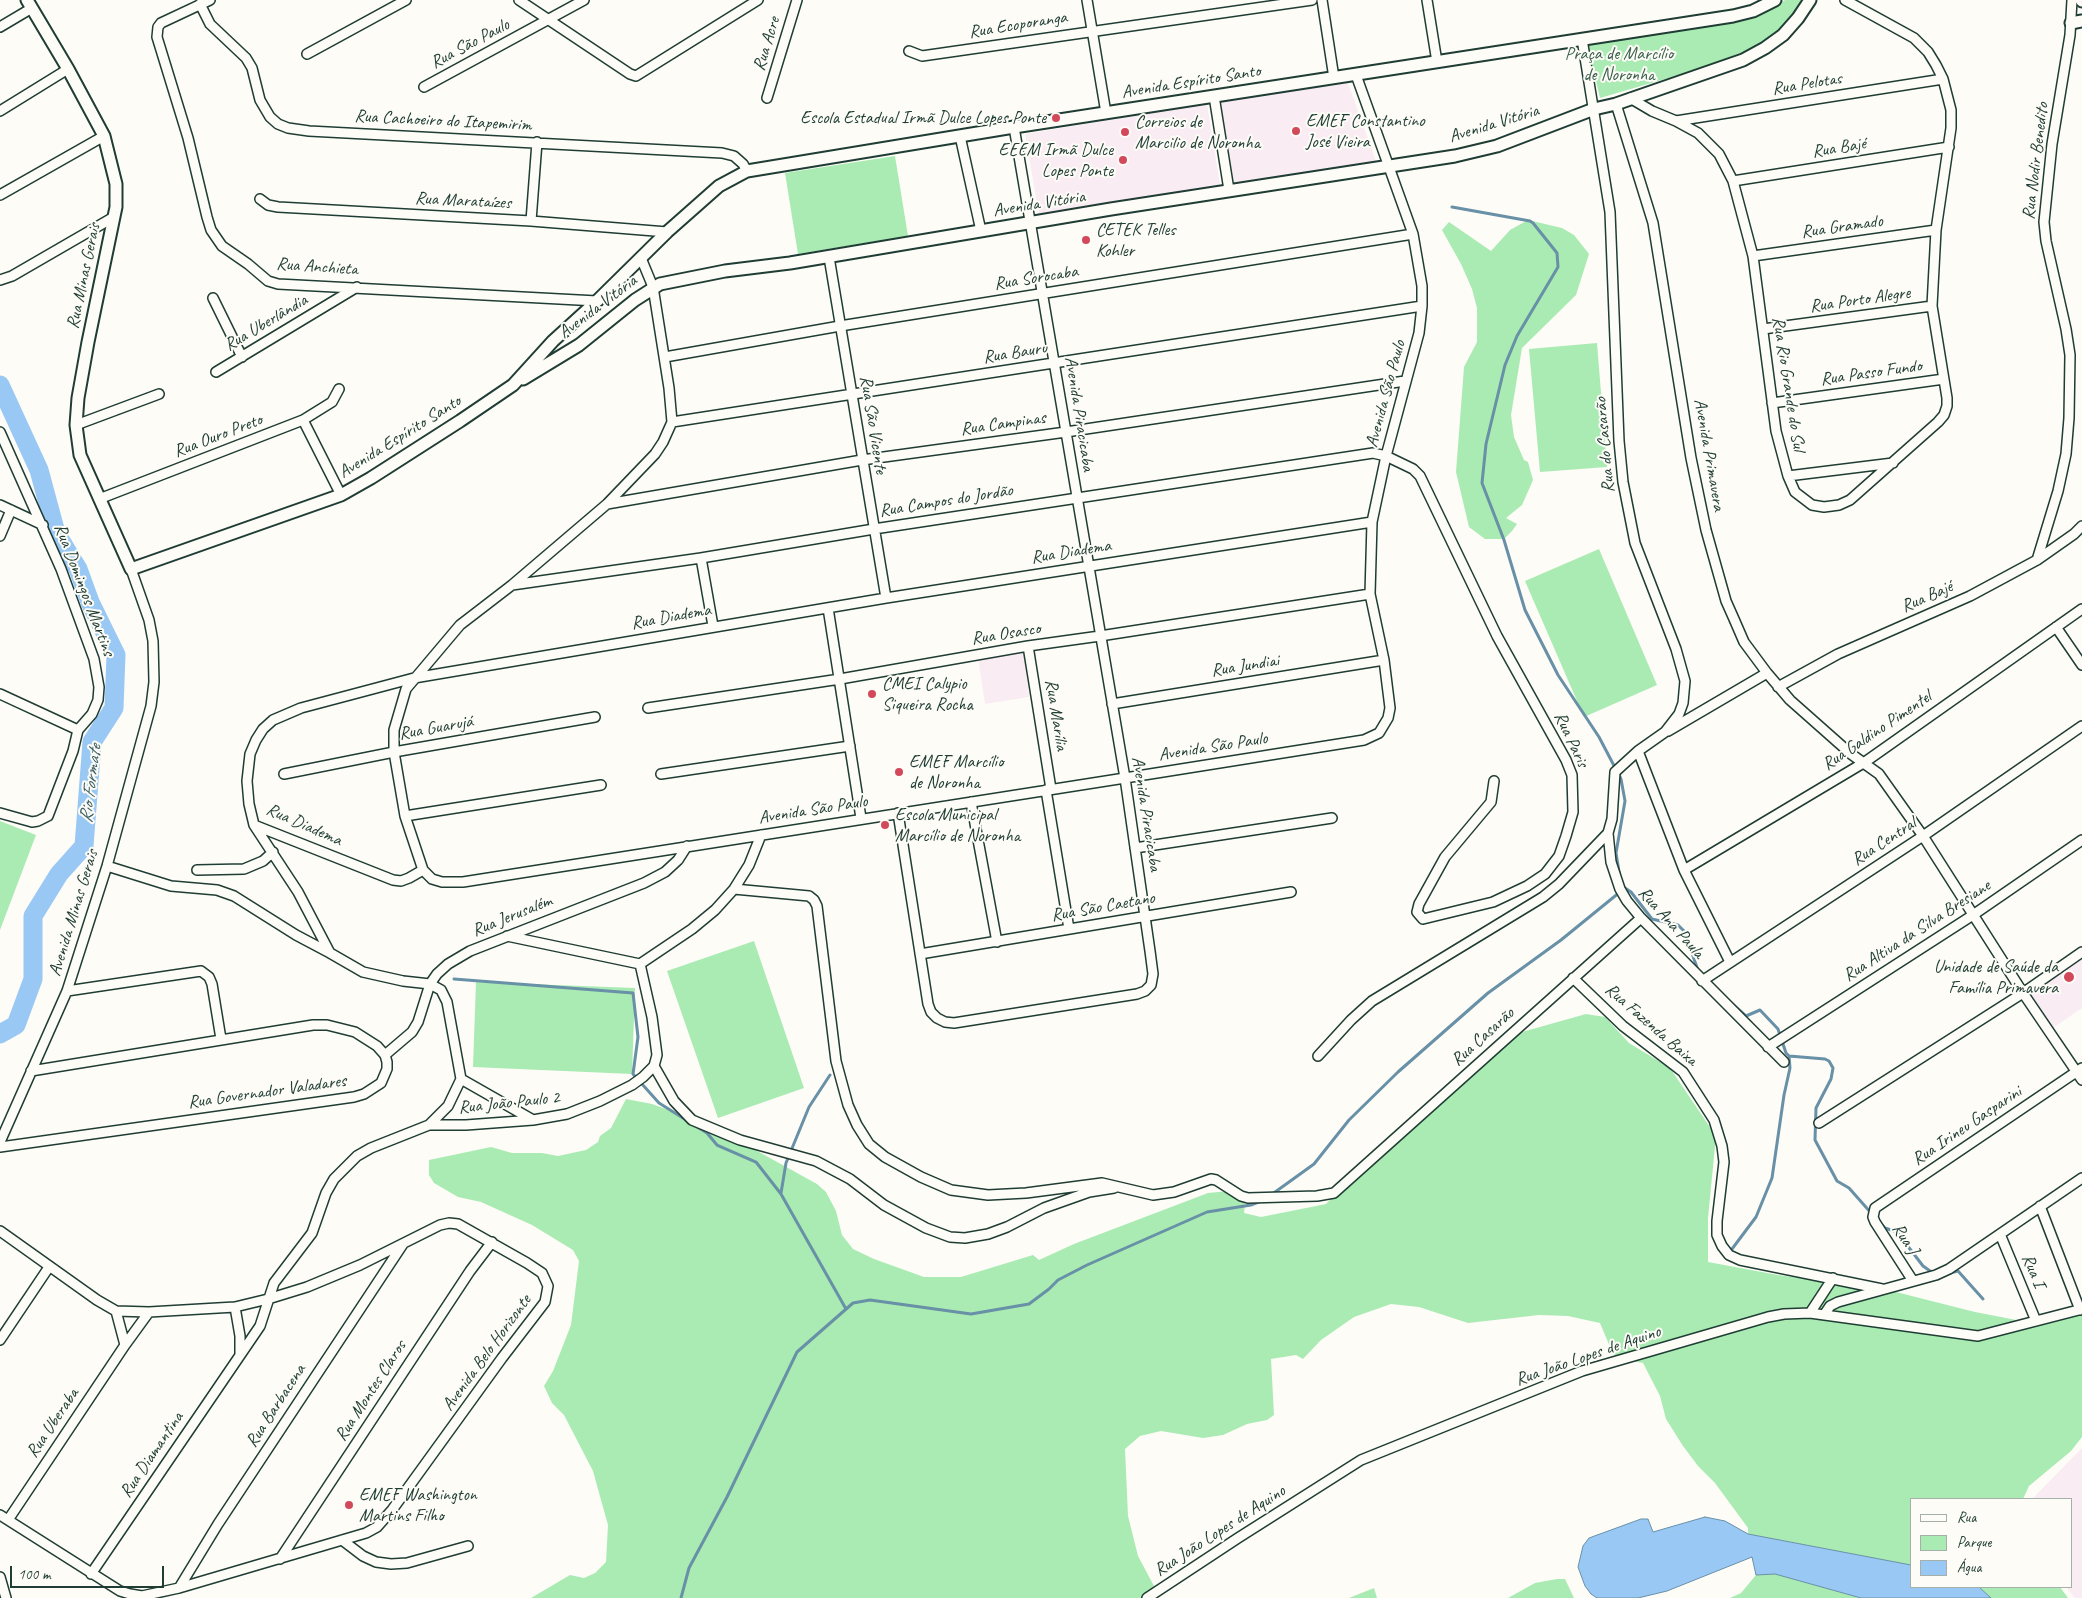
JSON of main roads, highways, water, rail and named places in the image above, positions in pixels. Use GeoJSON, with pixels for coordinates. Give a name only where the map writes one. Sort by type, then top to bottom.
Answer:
{"type":"FeatureCollection","features":[{"type":"Feature","properties":{"kind":"water"},"geometry":{"type":"Polygon","coordinates":[[[1705,1517],[1725,1521],[1748,1534],[1910,1565],[1910,1588],[1980,1588],[1991,1598],[1861,1598],[1775,1574],[1756,1575],[1752,1557],[1667,1591],[1638,1598],[1597,1598],[1591,1594],[1585,1586],[1578,1567],[1583,1546],[1589,1538],[1641,1519],[1648,1519],[1653,1532],[1705,1517]]]}},
{"type":"Feature","properties":{"kind":"waterway"},"geometry":{"type":"LineString","coordinates":[[1452,207],[1530,221],[1557,253],[1558,267],[1517,336],[1505,365],[1486,444],[1482,483],[1504,540],[1525,610],[1558,675],[1599,737],[1621,779],[1625,801],[1616,853],[1620,878]]}},
{"type":"Feature","properties":{"kind":"waterway","name":"Rio Formate"},"geometry":{"type":"LineString","coordinates":[[0,385],[39,470],[56,533],[78,569],[90,602],[116,655],[114,708],[92,742],[84,846],[59,874],[33,916],[33,979],[16,1025],[0,1034]]}},
{"type":"Feature","properties":{"kind":"waterway"},"geometry":{"type":"LineString","coordinates":[[1622,886],[1631,892],[1652,919],[1678,925],[1684,931],[1699,973]]}},
{"type":"Feature","properties":{"kind":"waterway"},"geometry":{"type":"LineString","coordinates":[[1271,1195],[1314,1164],[1349,1120],[1398,1072],[1488,993],[1561,940],[1620,892]]}},
{"type":"Feature","properties":{"kind":"waterway"},"geometry":{"type":"LineString","coordinates":[[454,979],[633,993],[638,1037],[633,1074],[659,1103],[707,1133],[717,1145],[756,1162],[781,1194],[846,1309]]}},
{"type":"Feature","properties":{"kind":"waterway"},"geometry":{"type":"LineString","coordinates":[[1731,1003],[1746,1016],[1760,1010],[1778,1029],[1786,1053],[1789,1056],[1790,1068],[1784,1095],[1772,1178],[1756,1217],[1732,1249]]}},
{"type":"Feature","properties":{"kind":"waterway"},"geometry":{"type":"LineString","coordinates":[[1789,1056],[1825,1059],[1829,1061],[1833,1068],[1831,1079],[1816,1108],[1815,1140],[1837,1181],[1849,1188],[1872,1214]]}},
{"type":"Feature","properties":{"kind":"waterway"},"geometry":{"type":"LineString","coordinates":[[781,1193],[786,1163],[809,1107],[830,1075]]}},
{"type":"Feature","properties":{"kind":"waterway"},"geometry":{"type":"LineString","coordinates":[[681,1598],[689,1568],[727,1497],[797,1352],[853,1303],[870,1300],[971,1314],[1029,1304],[1058,1280],[1087,1265],[1207,1212],[1251,1205],[1261,1201]]}},
{"type":"Feature","properties":{"kind":"waterway"},"geometry":{"type":"LineString","coordinates":[[1881,1224],[1885,1228],[1897,1232],[1923,1266],[1933,1273]]}},
{"type":"Feature","properties":{"kind":"waterway"},"geometry":{"type":"LineString","coordinates":[[1950,1273],[1958,1271],[1983,1299]]}},
{"type":"Feature","properties":{"kind":"place","name":"Escola Estadual Irmã Dulce Lopes Ponte"},"geometry":{"type":"Point","coordinates":[1056,118]}},
{"type":"Feature","properties":{"kind":"place","name":"EMEF Constantino José Vieira"},"geometry":{"type":"Point","coordinates":[1296,131]}},
{"type":"Feature","properties":{"kind":"place","name":"Correios de Marcilio de Noronha"},"geometry":{"type":"Point","coordinates":[1125,132]}},
{"type":"Feature","properties":{"kind":"place","name":"EEEM Irmã Dulce Lopes Ponte"},"geometry":{"type":"Point","coordinates":[1123,160]}},
{"type":"Feature","properties":{"kind":"place","name":"CETEK Telles Kohler"},"geometry":{"type":"Point","coordinates":[1086,240]}},
{"type":"Feature","properties":{"kind":"place","name":"CMEI Calypio Siqueira Rocha"},"geometry":{"type":"Point","coordinates":[872,694]}},
{"type":"Feature","properties":{"kind":"place","name":"EMEF Marcílio de Noronha"},"geometry":{"type":"Point","coordinates":[899,772]}},
{"type":"Feature","properties":{"kind":"place","name":"Escola Municipal Marcílio de Noronha"},"geometry":{"type":"Point","coordinates":[885,825]}},
{"type":"Feature","properties":{"kind":"place","name":"Unidade de Saúde da Família Primavera"},"geometry":{"type":"Point","coordinates":[2069,977]}},
{"type":"Feature","properties":{"kind":"place","name":"EMEF Washington Martins Filho"},"geometry":{"type":"Point","coordinates":[349,1505]}},
{"type":"Feature","properties":{"kind":"park label","name":"Praça de Marcílio de Noronha"},"geometry":{"type":"Point","coordinates":[1619,64]}}]}
